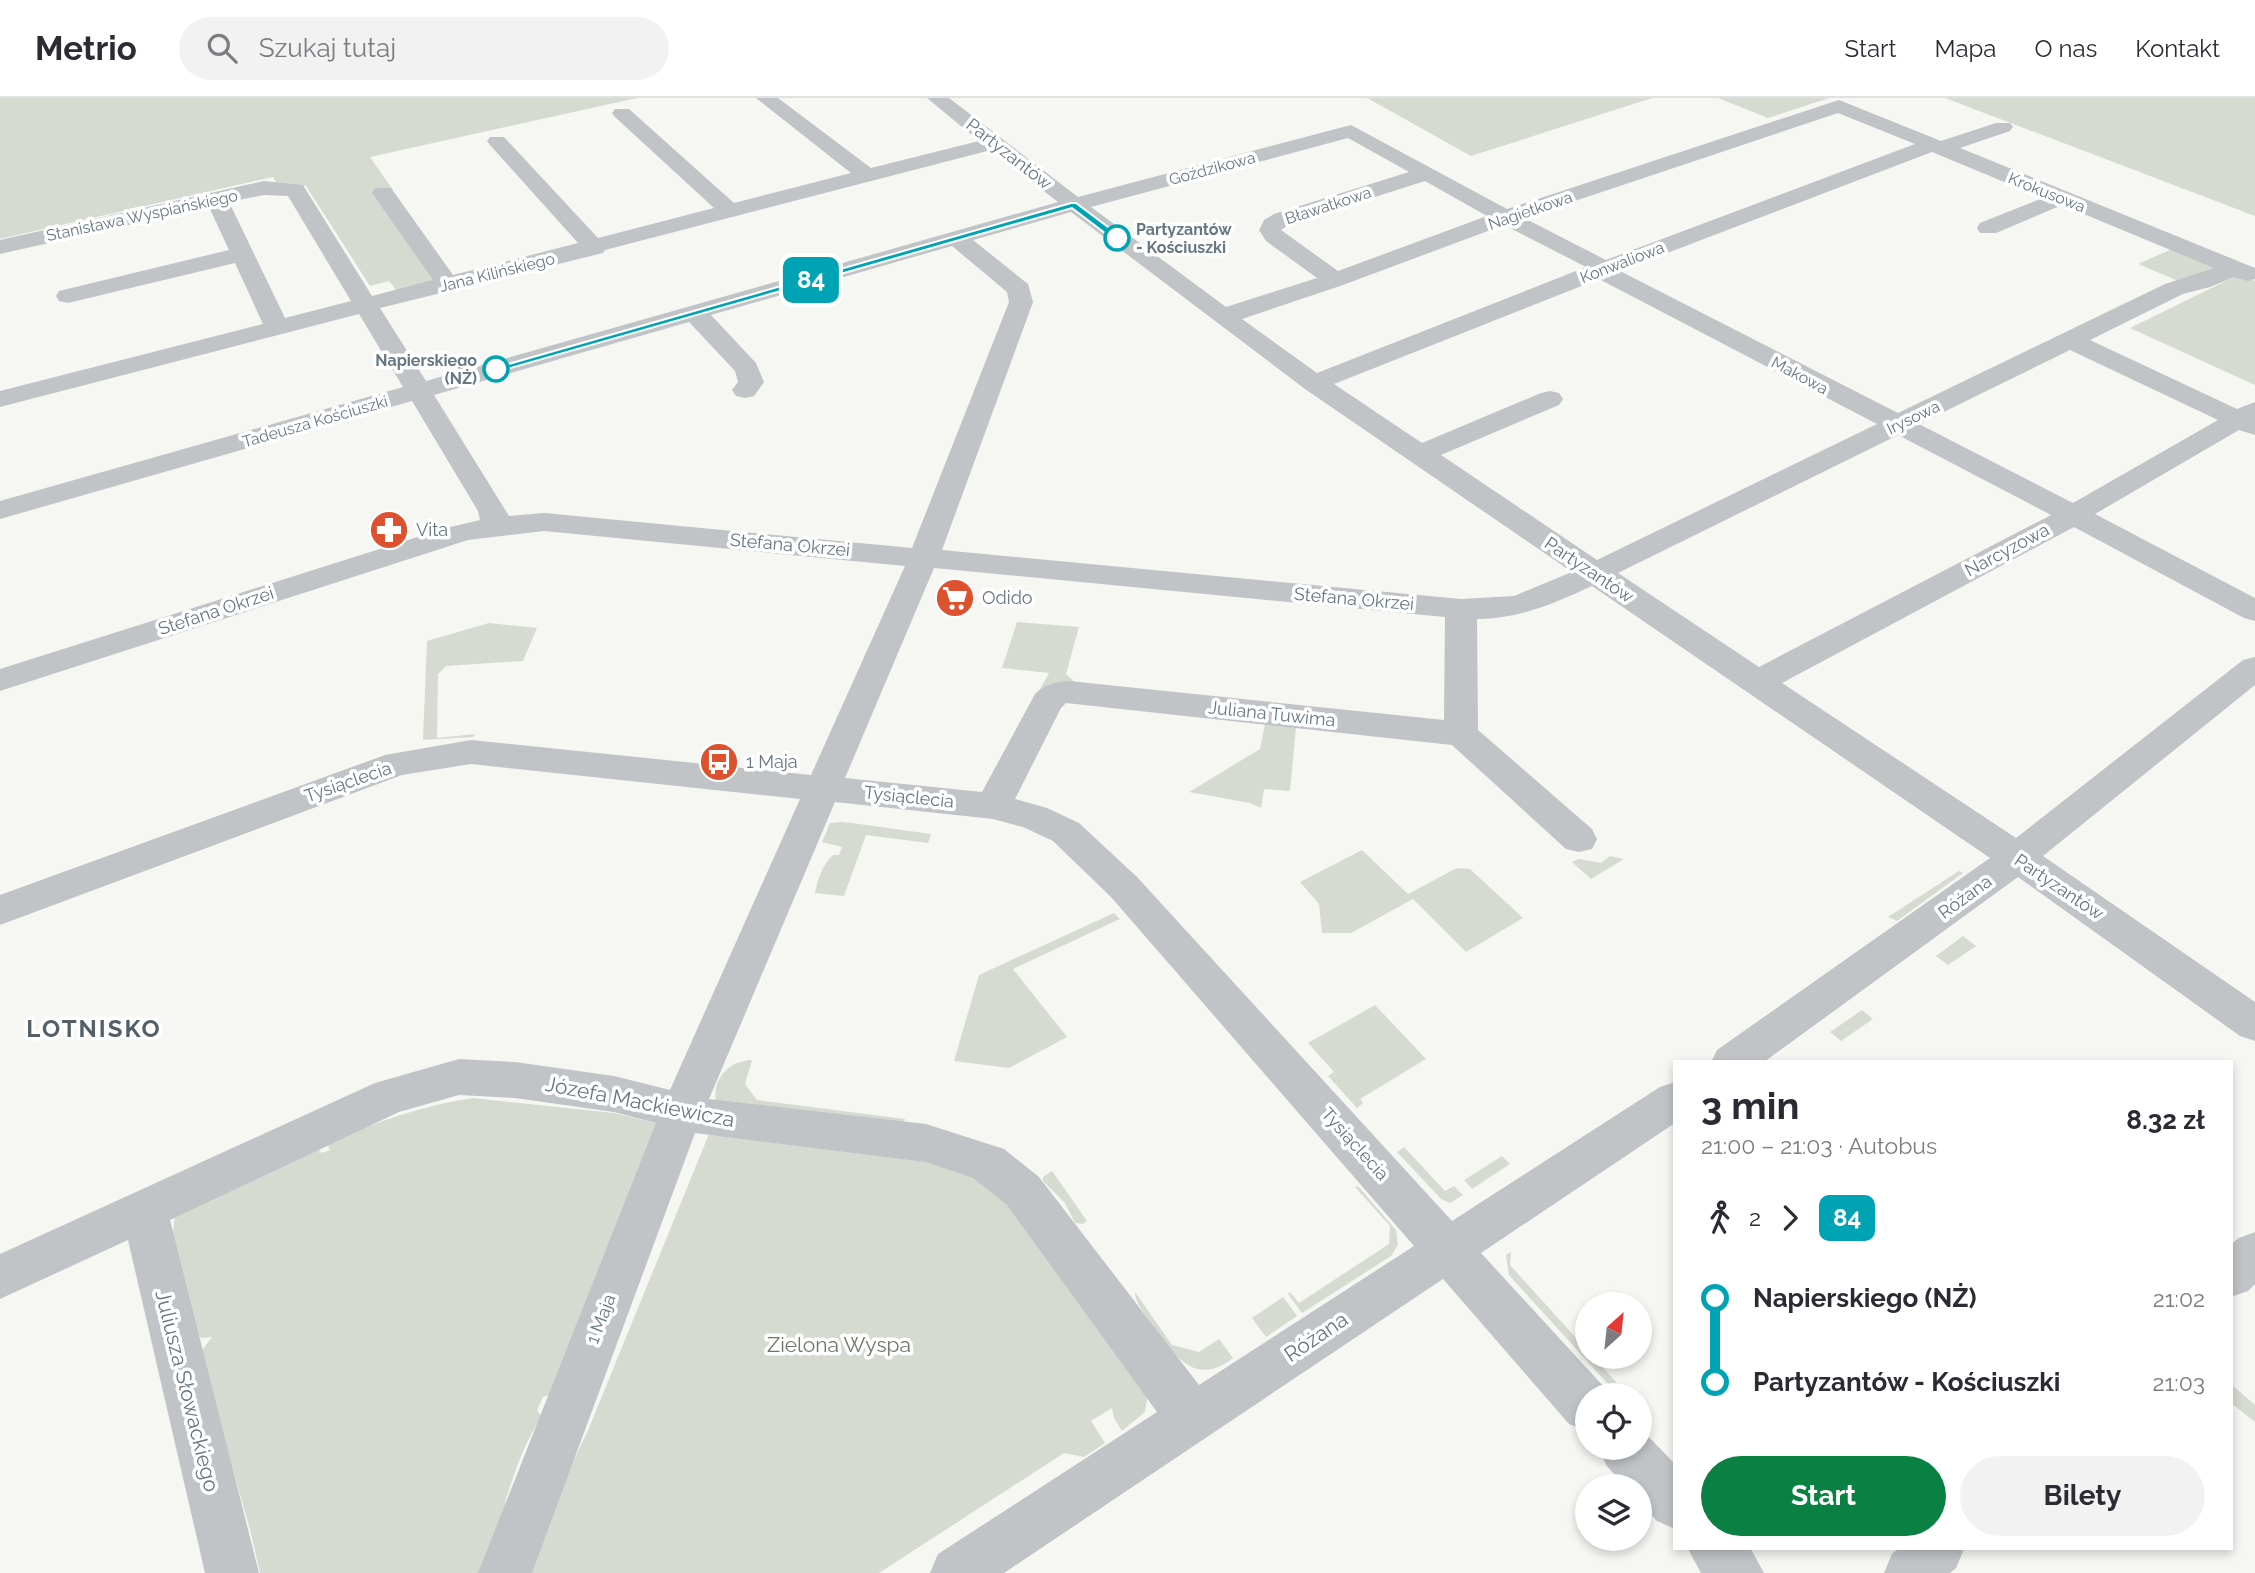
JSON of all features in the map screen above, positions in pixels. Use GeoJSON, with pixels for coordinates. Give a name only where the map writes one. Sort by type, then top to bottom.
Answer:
{"type":"FeatureCollection","features":[{"type":"Feature","properties":{"kind":"street"},"geometry":{"type":"LineString","coordinates":[[766,98],[867,175]]}},
{"type":"Feature","properties":{"kind":"street","name":"Partyzantów"},"geometry":{"type":"LineString","coordinates":[[937,98],[1073,205],[1314,383],[2016,858],[2255,1024]]}},
{"type":"Feature","properties":{"kind":"street","name":"Krokusowa"},"geometry":{"type":"LineString","coordinates":[[1839,106],[2244,272]]}},
{"type":"Feature","properties":{"kind":"street","name":"Nagietkowa"},"geometry":{"type":"LineString","coordinates":[[1222,317],[1335,280],[1505,217],[1839,106]]}},
{"type":"Feature","properties":{"kind":"street"},"geometry":{"type":"LineString","coordinates":[[622,113],[731,212]]}},
{"type":"Feature","properties":{"kind":"street","name":"Konwaliowa"},"geometry":{"type":"LineString","coordinates":[[1314,383],[1600,270],[1935,146],[2003,127]]}},
{"type":"Feature","properties":{"kind":"street","name":"Makowa"},"geometry":{"type":"LineString","coordinates":[[1351,131],[1505,217],[1596,263],[1600,270],[1896,425],[2075,514],[2255,611]]}},
{"type":"Feature","properties":{"kind":"street","name":"Goździkowa"},"geometry":{"type":"LineString","coordinates":[[1073,205],[1351,131]]}},
{"type":"Feature","properties":{"kind":"street"},"geometry":{"type":"LineString","coordinates":[[497,141],[595,248]]}},
{"type":"Feature","properties":{"kind":"street","name":"Jana Kilińskiego"},"geometry":{"type":"LineString","coordinates":[[0,400],[994,143]]}},
{"type":"Feature","properties":{"kind":"street","name":"Bławatkowa"},"geometry":{"type":"LineString","coordinates":[[1335,280],[1274,236],[1270,230],[1272,225],[1282,219],[1428,173]]}},
{"type":"Feature","properties":{"kind":"street","name":"Stanisława Wyspiańskiego"},"geometry":{"type":"LineString","coordinates":[[0,247],[264,188],[285,187],[295,190],[368,305]]}},
{"type":"Feature","properties":{"kind":"street"},"geometry":{"type":"LineString","coordinates":[[383,193],[448,285]]}},
{"type":"Feature","properties":{"kind":"street"},"geometry":{"type":"LineString","coordinates":[[1988,228],[2061,198]]}},
{"type":"Feature","properties":{"kind":"street"},"geometry":{"type":"LineString","coordinates":[[216,200],[277,328]]}},
{"type":"Feature","properties":{"kind":"street","name":"Tadeusza Kościuszki"},"geometry":{"type":"LineString","coordinates":[[0,510],[1073,205]]}},
{"type":"Feature","properties":{"kind":"street","name":"1 Maja"},"geometry":{"type":"LineString","coordinates":[[505,1573],[682,1111],[924,557],[1021,302],[1019,289],[956,238]]}},
{"type":"Feature","properties":{"kind":"street"},"geometry":{"type":"LineString","coordinates":[[68,296],[243,254]]}},
{"type":"Feature","properties":{"kind":"street","name":"Irysowa"},"geometry":{"type":"LineString","coordinates":[[1594,573],[2174,289],[2244,272]]}},
{"type":"Feature","properties":{"kind":"street"},"geometry":{"type":"LineString","coordinates":[[368,305],[493,511],[496,525]]}},
{"type":"Feature","properties":{"kind":"street"},"geometry":{"type":"LineString","coordinates":[[695,313],[747,369],[751,382],[745,390]]}},
{"type":"Feature","properties":{"kind":"street"},"geometry":{"type":"LineString","coordinates":[[2070,340],[2249,419]]}},
{"type":"Feature","properties":{"kind":"street"},"geometry":{"type":"LineString","coordinates":[[1418,455],[1550,399]]}},
{"type":"Feature","properties":{"kind":"street","name":"Narcyzowa"},"geometry":{"type":"LineString","coordinates":[[1756,683],[2249,419]]}},
{"type":"Feature","properties":{"kind":"street","name":"Stefana Okrzei"},"geometry":{"type":"LineString","coordinates":[[0,680],[445,537],[496,525],[544,522],[1461,609],[1488,610],[1521,606],[1594,573]]}},
{"type":"Feature","properties":{"kind":"street"},"geometry":{"type":"LineString","coordinates":[[1461,609],[1461,734],[1579,839]]}},
{"type":"Feature","properties":{"kind":"street","name":"Różana"},"geometry":{"type":"LineString","coordinates":[[1735,1060],[2016,858],[2255,668]]}},
{"type":"Feature","properties":{"kind":"street","name":"Juliana Tuwima"},"geometry":{"type":"LineString","coordinates":[[993,806],[1047,702],[1056,693],[1069,692],[1461,734]]}},
{"type":"Feature","properties":{"kind":"street","name":"Tysiąclecia"},"geometry":{"type":"LineString","coordinates":[[0,910],[397,764],[471,752],[993,806],[1034,817],[1066,832],[1124,887],[1575,1392]]}},
{"type":"Feature","properties":{"kind":"street","name":"Józefa Mackiewicza"},"geometry":{"type":"LineString","coordinates":[[0,1277],[390,1096],[459,1077],[515,1080],[614,1094],[704,1116],[926,1143],[988,1163],[1023,1191],[1193,1419]]}},
{"type":"Feature","properties":{"kind":"street","name":"Różana"},"geometry":{"type":"LineString","coordinates":[[957,1573],[1673,1101]]}},
{"type":"Feature","properties":{"kind":"street","name":"Juliusza Słowackiego"},"geometry":{"type":"LineString","coordinates":[[144,1209],[232,1573]]}},
{"type":"Feature","properties":{"kind":"street"},"geometry":{"type":"LineString","coordinates":[[2233,1273],[2255,1253]]}},
{"type":"Feature","properties":{"kind":"street"},"geometry":{"type":"LineString","coordinates":[[1636,1460],[1673,1501]]}},
{"type":"Feature","properties":{"kind":"street"},"geometry":{"type":"LineString","coordinates":[[1716,1550],[1737,1573]]}},
{"type":"Feature","properties":{"kind":"street"},"geometry":{"type":"LineString","coordinates":[[1911,1573],[1936,1550]]}},
{"type":"Feature","properties":{"kind":"green space"},"geometry":{"type":"Polygon","coordinates":[[[0,98],[637,98],[370,157],[393,190],[377,194],[438,281],[398,292],[389,281],[370,286],[306,186],[277,184],[273,177],[0,239],[0,98]]]}},
{"type":"Feature","properties":{"kind":"green space"},"geometry":{"type":"Polygon","coordinates":[[[1367,98],[1652,98],[1471,156],[1367,98]]]}},
{"type":"Feature","properties":{"kind":"green space"},"geometry":{"type":"Polygon","coordinates":[[[1718,98],[1829,98],[1768,118],[1718,98]]]}},
{"type":"Feature","properties":{"kind":"green space"},"geometry":{"type":"Polygon","coordinates":[[[1945,98],[2255,98],[2255,216],[1945,98]]]}},
{"type":"Feature","properties":{"kind":"green space"},"geometry":{"type":"Polygon","coordinates":[[[2174,248],[2219,267],[2183,283],[2138,264],[2174,248]]]}},
{"type":"Feature","properties":{"kind":"green space"},"geometry":{"type":"Polygon","coordinates":[[[2238,275],[2255,281],[2255,385],[2130,328],[2238,275]]]}},
{"type":"Feature","properties":{"kind":"green space"},"geometry":{"type":"Polygon","coordinates":[[[1017,622],[1079,627],[1066,674],[1077,684],[1086,687],[1008,748],[1049,673],[1002,668],[1017,622]]]}},
{"type":"Feature","properties":{"kind":"green space"},"geometry":{"type":"Polygon","coordinates":[[[489,623],[537,628],[523,661],[446,666],[438,674],[437,738],[475,734],[473,737],[423,740],[427,641],[489,623]]]}},
{"type":"Feature","properties":{"kind":"green space"},"geometry":{"type":"Polygon","coordinates":[[[1265,724],[1296,727],[1290,791],[1264,789],[1261,808],[1250,803],[1189,792],[1260,749],[1265,724]]]}},
{"type":"Feature","properties":{"kind":"green space"},"geometry":{"type":"Polygon","coordinates":[[[842,822],[931,834],[928,843],[866,835],[844,896],[815,893],[823,868],[833,855],[839,855],[842,847],[822,842],[830,823],[842,822]]]}},
{"type":"Feature","properties":{"kind":"green space"},"geometry":{"type":"Polygon","coordinates":[[[1362,850],[1408,894],[1457,868],[1470,869],[1523,918],[1466,952],[1413,899],[1351,933],[1322,933],[1319,904],[1300,882],[1362,850]]]}},
{"type":"Feature","properties":{"kind":"green space"},"geometry":{"type":"Polygon","coordinates":[[[1610,856],[1624,859],[1591,879],[1572,862],[1579,859],[1601,863],[1610,856]]]}},
{"type":"Feature","properties":{"kind":"green space"},"geometry":{"type":"Polygon","coordinates":[[[1959,871],[1963,873],[1897,921],[1888,917],[1959,871]]]}},
{"type":"Feature","properties":{"kind":"green space"},"geometry":{"type":"Polygon","coordinates":[[[1114,913],[1120,919],[1013,969],[1067,1037],[1009,1068],[954,1061],[979,975],[1114,913]]]}},
{"type":"Feature","properties":{"kind":"green space"},"geometry":{"type":"Polygon","coordinates":[[[1963,936],[1976,946],[1948,965],[1936,956],[1963,936]]]}},
{"type":"Feature","properties":{"kind":"green space"},"geometry":{"type":"Polygon","coordinates":[[[1375,1005],[1426,1059],[1360,1099],[1363,1103],[1357,1108],[1328,1076],[1334,1072],[1308,1043],[1375,1005]]]}},
{"type":"Feature","properties":{"kind":"green space"},"geometry":{"type":"Polygon","coordinates":[[[1862,1010],[1873,1019],[1841,1041],[1830,1032],[1862,1010]]]}},
{"type":"Feature","properties":{"kind":"green space"},"geometry":{"type":"Polygon","coordinates":[[[752,1060],[745,1084],[757,1100],[905,1119],[903,1124],[716,1103],[715,1094],[723,1073],[736,1064],[752,1060]]]}},
{"type":"Feature","properties":{"kind":"green space"},"geometry":{"type":"Polygon","coordinates":[[[473,1098],[614,1113],[660,1124],[549,1395],[543,1397],[537,1410],[542,1417],[516,1469],[505,1502],[510,1511],[485,1573],[260,1573],[201,1358],[203,1349],[212,1337],[201,1338],[194,1330],[190,1300],[173,1232],[175,1215],[309,1152],[319,1150],[322,1153],[330,1150],[330,1142],[365,1127],[418,1110],[473,1098]]]}},
{"type":"Feature","properties":{"kind":"green space","name":"Zielona Wyspa"},"geometry":{"type":"Polygon","coordinates":[[[711,1129],[952,1165],[1005,1194],[1138,1381],[1147,1399],[1145,1412],[1122,1431],[1114,1418],[1112,1408],[1091,1421],[1105,1443],[1084,1457],[1064,1453],[879,1573],[532,1573],[550,1511],[589,1428],[711,1129]]]}},
{"type":"Feature","properties":{"kind":"green space"},"geometry":{"type":"Polygon","coordinates":[[[1404,1147],[1445,1191],[1454,1186],[1463,1195],[1450,1203],[1441,1199],[1397,1152],[1404,1147]]]}},
{"type":"Feature","properties":{"kind":"green space"},"geometry":{"type":"Polygon","coordinates":[[[1502,1156],[1510,1164],[1472,1189],[1464,1180],[1502,1156]]]}},
{"type":"Feature","properties":{"kind":"green space"},"geometry":{"type":"Polygon","coordinates":[[[1052,1171],[1087,1221],[1083,1224],[1075,1223],[1065,1203],[1043,1181],[1043,1177],[1052,1171]]]}},
{"type":"Feature","properties":{"kind":"green space"},"geometry":{"type":"Polygon","coordinates":[[[1358,1186],[1396,1230],[1398,1245],[1391,1256],[1302,1313],[1288,1294],[1290,1292],[1299,1303],[1389,1244],[1390,1226],[1355,1187],[1358,1186]]]}},
{"type":"Feature","properties":{"kind":"green space"},"geometry":{"type":"Polygon","coordinates":[[[1511,1252],[1510,1265],[1575,1337],[1575,1348],[1509,1275],[1506,1255],[1511,1252]]]}},
{"type":"Feature","properties":{"kind":"green space"},"geometry":{"type":"Polygon","coordinates":[[[1135,1292],[1172,1345],[1199,1352],[1219,1339],[1233,1358],[1207,1370],[1186,1364],[1177,1357],[1144,1313],[1135,1292]]]}},
{"type":"Feature","properties":{"kind":"green space"},"geometry":{"type":"Polygon","coordinates":[[[1283,1297],[1297,1316],[1266,1337],[1252,1318],[1283,1297]]]}},
{"type":"Feature","properties":{"kind":"green space"},"geometry":{"type":"Polygon","coordinates":[[[1594,1369],[1604,1369],[1617,1383],[1607,1383],[1594,1369]]]}},
{"type":"Feature","properties":{"kind":"green space"},"geometry":{"type":"Polygon","coordinates":[[[2233,1386],[2255,1405],[2255,1422],[2233,1405],[2233,1386]]]}},
{"type":"Feature","properties":{"kind":"bus line","name":"84"},"geometry":{"type":"LineString","coordinates":[[496,369],[1073,205],[1117,238]]}},
{"type":"Feature","properties":{"kind":"place","name":"Partyzantów - Kościuszki"},"geometry":{"type":"Point","coordinates":[1117,238]}},
{"type":"Feature","properties":{"kind":"place","name":"Napierskiego (NŻ)"},"geometry":{"type":"Point","coordinates":[496,369]}},
{"type":"Feature","properties":{"kind":"place","name":"Vita"},"geometry":{"type":"Point","coordinates":[389,530]}},
{"type":"Feature","properties":{"kind":"place","name":"Odido"},"geometry":{"type":"Point","coordinates":[955,598]}},
{"type":"Feature","properties":{"kind":"place","name":"1 Maja"},"geometry":{"type":"Point","coordinates":[719,762]}},
{"type":"Feature","properties":{"kind":"district","name":"LOTNISKO"},"geometry":{"type":"Point","coordinates":[94,1029]}}]}
